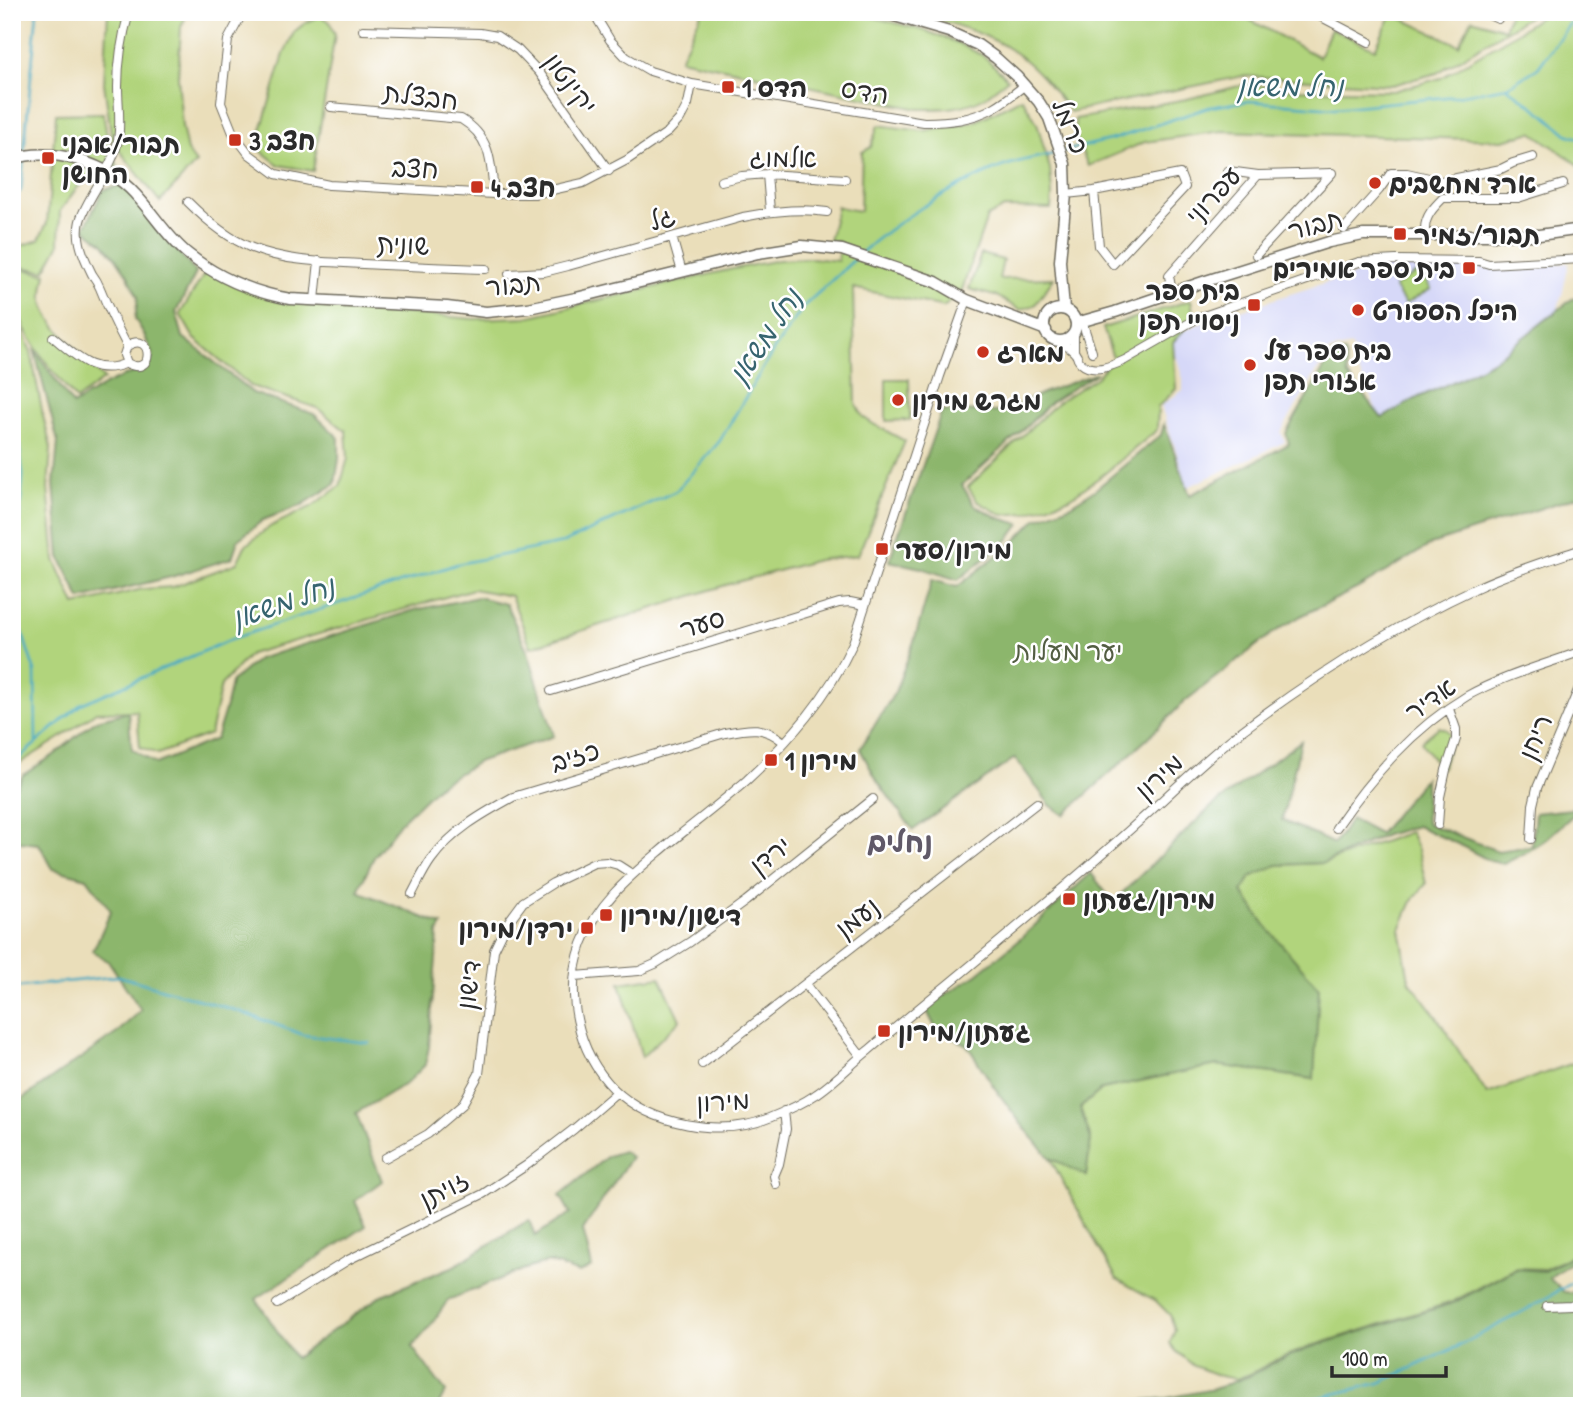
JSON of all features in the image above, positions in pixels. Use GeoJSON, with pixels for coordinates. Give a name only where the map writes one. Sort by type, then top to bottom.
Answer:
{"type":"FeatureCollection","features":[{"type":"Feature","properties":{"kind":"street"},"geometry":{"type":"LineString","coordinates":[[127,346],[91,272],[78,237],[78,226],[81,215],[114,155],[118,139],[119,67],[129,12]]}},
{"type":"Feature","properties":{"kind":"street","name":"חצב"},"geometry":{"type":"LineString","coordinates":[[243,12],[228,40],[221,103],[233,133],[250,154],[276,174],[329,185],[534,194],[583,183],[628,160],[668,132],[680,119],[688,104],[692,84]]}},
{"type":"Feature","properties":{"kind":"street","name":"הדס"},"geometry":{"type":"LineString","coordinates":[[593,12],[610,40],[626,57],[650,71],[692,84],[924,122],[948,122],[972,117],[994,108],[1025,85]]}},
{"type":"Feature","properties":{"kind":"street","name":"כרמל"},"geometry":{"type":"LineString","coordinates":[[881,12],[949,32],[978,45],[1025,85],[1049,118],[1065,164],[1066,194],[1060,261],[1064,309]]}},
{"type":"Feature","properties":{"kind":"street"},"geometry":{"type":"LineString","coordinates":[[1312,12],[1369,42]]}},
{"type":"Feature","properties":{"kind":"street"},"geometry":{"type":"LineString","coordinates":[[1482,12],[1498,19]]}},
{"type":"Feature","properties":{"kind":"street","name":"יקינטון"},"geometry":{"type":"LineString","coordinates":[[363,30],[481,33],[497,36],[518,50],[539,72],[609,171]]}},
{"type":"Feature","properties":{"kind":"street","name":"חבצלת"},"geometry":{"type":"LineString","coordinates":[[331,107],[461,119],[473,126],[483,139],[490,158],[494,194]]}},
{"type":"Feature","properties":{"kind":"street","name":"תבור"},"geometry":{"type":"LineString","coordinates":[[12,159],[55,155],[104,172],[126,186],[171,239],[212,271],[236,284],[290,299],[486,312],[528,308],[758,253],[802,246],[842,250],[936,282],[967,300],[1046,330]]}},
{"type":"Feature","properties":{"kind":"street"},"geometry":{"type":"LineString","coordinates":[[1344,229],[1391,173],[1407,173],[1442,181],[1501,169],[1533,157]]}},
{"type":"Feature","properties":{"kind":"street"},"geometry":{"type":"LineString","coordinates":[[1228,171],[1258,175]]}},
{"type":"Feature","properties":{"kind":"street","name":"עפרוני"},"geometry":{"type":"LineString","coordinates":[[1172,292],[1169,275],[1258,175],[1332,173],[1256,255]]}},
{"type":"Feature","properties":{"kind":"street"},"geometry":{"type":"LineString","coordinates":[[767,174],[770,211]]}},
{"type":"Feature","properties":{"kind":"street","name":"אלמוג"},"geometry":{"type":"LineString","coordinates":[[721,181],[767,174],[845,179]]}},
{"type":"Feature","properties":{"kind":"street"},"geometry":{"type":"LineString","coordinates":[[1066,194],[1180,174],[1185,187],[1113,264],[1099,246],[1094,191]]}},
{"type":"Feature","properties":{"kind":"street"},"geometry":{"type":"LineString","coordinates":[[1420,234],[1425,229],[1425,221],[1443,198],[1442,181]]}},
{"type":"Feature","properties":{"kind":"street"},"geometry":{"type":"LineString","coordinates":[[1443,198],[1518,198],[1563,184]]}},
{"type":"Feature","properties":{"kind":"street","name":"שונית"},"geometry":{"type":"LineString","coordinates":[[188,202],[229,237],[276,256],[319,261],[485,270]]}},
{"type":"Feature","properties":{"kind":"street","name":"גל"},"geometry":{"type":"LineString","coordinates":[[509,274],[544,272],[770,211],[807,209],[827,212]]}},
{"type":"Feature","properties":{"kind":"street","name":"תבור"},"geometry":{"type":"LineString","coordinates":[[1077,325],[1329,242],[1363,235],[1539,235],[1580,228]]}},
{"type":"Feature","properties":{"kind":"street"},"geometry":{"type":"LineString","coordinates":[[672,237],[682,272]]}},
{"type":"Feature","properties":{"kind":"street"},"geometry":{"type":"LineString","coordinates":[[1093,352],[1072,314],[1064,309],[1055,310],[1047,316],[1046,330],[1052,338],[1074,352],[1083,365],[1091,368],[1113,365],[1198,318],[1359,262],[1479,261],[1489,264],[1582,259]]}},
{"type":"Feature","properties":{"kind":"street"},"geometry":{"type":"LineString","coordinates":[[315,300],[319,261]]}},
{"type":"Feature","properties":{"kind":"street","name":"מירון"},"geometry":{"type":"LineString","coordinates":[[967,300],[853,643],[840,671],[821,701],[747,779],[632,874],[604,904],[581,946],[574,996],[583,1040],[596,1065],[617,1092],[660,1116],[707,1128],[734,1127],[765,1120],[816,1095],[1072,881],[1235,736],[1321,674],[1390,633],[1478,587],[1582,548]]}},
{"type":"Feature","properties":{"kind":"street"},"geometry":{"type":"LineString","coordinates":[[1074,352],[1077,325]]}},
{"type":"Feature","properties":{"kind":"street"},"geometry":{"type":"LineString","coordinates":[[1056,340],[1066,339],[1077,325]]}},
{"type":"Feature","properties":{"kind":"street"},"geometry":{"type":"LineString","coordinates":[[53,337],[78,358],[97,367],[115,368],[127,363]]}},
{"type":"Feature","properties":{"kind":"street"},"geometry":{"type":"LineString","coordinates":[[138,342],[145,346],[148,354],[145,362],[135,367],[127,363],[124,355],[127,346],[138,342]]}},
{"type":"Feature","properties":{"kind":"street","name":"סער"},"geometry":{"type":"LineString","coordinates":[[551,691],[839,603],[865,605]]}},
{"type":"Feature","properties":{"kind":"street","name":"אדיר"},"geometry":{"type":"LineString","coordinates":[[1336,828],[1382,768],[1407,741],[1434,719],[1468,696],[1503,679],[1581,651]]}},
{"type":"Feature","properties":{"kind":"street","name":"ריחן"},"geometry":{"type":"LineString","coordinates":[[1531,839],[1537,788],[1582,676],[1581,651]]}},
{"type":"Feature","properties":{"kind":"street"},"geometry":{"type":"LineString","coordinates":[[1438,825],[1443,783],[1456,739],[1456,729],[1448,709]]}},
{"type":"Feature","properties":{"kind":"street","name":"כזיב"},"geometry":{"type":"LineString","coordinates":[[412,894],[431,860],[455,833],[481,814],[513,797],[736,731],[764,730],[784,742]]}},
{"type":"Feature","properties":{"kind":"street","name":"ירדן"},"geometry":{"type":"LineString","coordinates":[[575,976],[639,971],[655,964],[746,901],[873,799]]}},
{"type":"Feature","properties":{"kind":"street","name":"נעמן"},"geometry":{"type":"LineString","coordinates":[[702,1064],[1037,803]]}},
{"type":"Feature","properties":{"kind":"street","name":"דישון"},"geometry":{"type":"LineString","coordinates":[[385,1158],[428,1134],[462,1105],[479,1074],[494,950],[506,925],[523,902],[553,883],[594,863],[618,865],[632,874]]}},
{"type":"Feature","properties":{"kind":"street"},"geometry":{"type":"LineString","coordinates":[[805,984],[861,1056]]}},
{"type":"Feature","properties":{"kind":"street","name":"זויתן"},"geometry":{"type":"LineString","coordinates":[[277,1304],[348,1260],[483,1194],[527,1165],[617,1092]]}},
{"type":"Feature","properties":{"kind":"street"},"geometry":{"type":"LineString","coordinates":[[776,1184],[774,1177],[786,1129],[784,1111]]}},
{"type":"Feature","properties":{"kind":"street"},"geometry":{"type":"LineString","coordinates":[[1547,1306],[1582,1300]]}},
{"type":"Feature","properties":{"kind":"shaded area"},"geometry":{"type":"Polygon","coordinates":[[[1386,263],[1501,268],[1569,263],[1557,311],[1496,359],[1381,419],[1356,366],[1351,346],[1329,351],[1281,432],[1285,442],[1188,487],[1161,406],[1183,390],[1183,379],[1171,338],[1198,324],[1334,280],[1385,267],[1386,263]]]}},
{"type":"Feature","properties":{"kind":"green space"},"geometry":{"type":"Polygon","coordinates":[[[108,12],[188,12],[181,27],[178,77],[187,151],[196,163],[160,202],[112,141],[104,83],[108,12]]]}},
{"type":"Feature","properties":{"kind":"green space"},"geometry":{"type":"Polygon","coordinates":[[[702,12],[853,12],[926,31],[958,43],[984,56],[1008,79],[985,97],[969,104],[918,109],[680,59],[702,12]]]}},
{"type":"Feature","properties":{"kind":"green space"},"geometry":{"type":"Polygon","coordinates":[[[911,12],[1235,12],[1319,57],[1331,29],[1375,49],[1392,14],[1459,45],[1472,19],[1504,29],[1510,12],[1536,12],[1437,73],[1392,85],[1243,76],[1070,112],[1036,71],[1011,50],[975,32],[911,12]]]}},
{"type":"Feature","properties":{"kind":"green space"},"geometry":{"type":"Polygon","coordinates":[[[1547,12],[1582,12],[1582,167],[1532,132],[1503,140],[1222,131],[1145,142],[1088,166],[1075,135],[1075,119],[1187,99],[1247,84],[1285,89],[1393,91],[1441,78],[1547,12]]]}},
{"type":"Feature","properties":{"kind":"green space"},"geometry":{"type":"Polygon","coordinates":[[[320,16],[330,22],[335,34],[313,171],[279,165],[256,147],[284,54],[294,32],[320,16]]]}},
{"type":"Feature","properties":{"kind":"green space"},"geometry":{"type":"Polygon","coordinates":[[[1022,98],[1037,123],[1050,169],[1051,209],[1004,208],[987,217],[962,290],[944,307],[853,288],[856,404],[863,417],[905,441],[858,555],[818,560],[726,585],[531,647],[511,596],[473,589],[250,654],[221,685],[210,734],[158,754],[140,747],[137,711],[96,712],[12,768],[12,305],[31,352],[51,448],[48,488],[55,560],[75,605],[143,589],[173,587],[237,563],[245,546],[271,526],[311,507],[340,486],[348,458],[346,431],[317,408],[251,386],[194,338],[180,314],[208,268],[278,297],[325,306],[474,319],[527,317],[779,260],[812,258],[838,261],[839,242],[829,241],[837,207],[860,211],[862,152],[871,147],[878,125],[923,131],[974,122],[1022,98]]]}},
{"type":"Feature","properties":{"kind":"green space"},"geometry":{"type":"Polygon","coordinates":[[[103,113],[108,141],[118,167],[99,171],[77,188],[60,211],[59,245],[45,271],[15,266],[12,297],[12,242],[18,247],[39,240],[47,223],[56,114],[103,113]]]}},
{"type":"Feature","properties":{"kind":"green space"},"geometry":{"type":"Polygon","coordinates":[[[127,184],[135,198],[196,273],[176,312],[183,337],[253,393],[314,414],[339,438],[339,459],[335,484],[302,505],[263,520],[238,540],[232,558],[171,577],[80,599],[60,557],[54,484],[58,442],[34,349],[73,405],[117,379],[146,369],[153,356],[135,319],[138,297],[115,257],[103,243],[84,229],[103,190],[127,184]]]}},
{"type":"Feature","properties":{"kind":"green space"},"geometry":{"type":"Polygon","coordinates":[[[981,254],[1003,260],[999,279],[1054,278],[1035,305],[1020,310],[995,295],[969,289],[981,254]]]}},
{"type":"Feature","properties":{"kind":"green space"},"geometry":{"type":"Polygon","coordinates":[[[19,268],[46,274],[43,301],[51,320],[104,379],[76,400],[42,356],[21,320],[16,298],[19,268]]]}},
{"type":"Feature","properties":{"kind":"green space"},"geometry":{"type":"Polygon","coordinates":[[[1420,271],[1431,289],[1405,304],[1394,287],[1420,271]]]}},
{"type":"Feature","properties":{"kind":"green space","name":"יער מעלות"},"geometry":{"type":"Polygon","coordinates":[[[1582,298],[1582,495],[1434,543],[1270,635],[1184,702],[1064,815],[1050,805],[1015,758],[913,830],[878,782],[860,749],[895,692],[932,580],[957,587],[1015,541],[1036,519],[1069,506],[1096,489],[1161,435],[1164,424],[1190,495],[1289,444],[1286,433],[1333,353],[1345,353],[1348,376],[1382,418],[1496,359],[1572,299],[1582,298]]]}},
{"type":"Feature","properties":{"kind":"green space"},"geometry":{"type":"Polygon","coordinates":[[[1191,300],[1194,319],[1173,342],[1176,389],[1158,407],[1157,430],[1070,498],[1026,513],[1002,515],[977,501],[968,487],[1057,403],[1097,377],[1113,358],[1103,328],[1191,300]]]}},
{"type":"Feature","properties":{"kind":"green space"},"geometry":{"type":"Polygon","coordinates":[[[1097,373],[1051,402],[962,485],[974,505],[999,518],[1020,524],[1009,539],[958,580],[889,561],[942,411],[1001,412],[1097,373]]]}},
{"type":"Feature","properties":{"kind":"green space","name":"מגרש מירון"},"geometry":{"type":"Polygon","coordinates":[[[886,379],[909,379],[910,420],[886,421],[886,379]]]}},
{"type":"Feature","properties":{"kind":"green space"},"geometry":{"type":"Polygon","coordinates":[[[478,597],[506,604],[528,652],[554,736],[480,761],[440,784],[401,822],[374,857],[358,891],[442,925],[438,933],[429,1047],[425,1065],[407,1083],[356,1113],[382,1181],[355,1201],[366,1226],[256,1299],[295,1358],[382,1295],[452,1267],[529,1220],[535,1236],[570,1213],[560,1195],[608,1156],[623,1151],[631,1157],[583,1230],[592,1267],[579,1273],[549,1262],[448,1300],[412,1347],[446,1392],[437,1406],[12,1406],[12,1106],[117,1033],[141,1010],[109,962],[93,951],[111,911],[87,878],[53,869],[39,844],[12,841],[12,793],[23,775],[54,755],[96,720],[128,712],[132,749],[156,764],[216,739],[231,682],[258,659],[415,610],[478,597]]]}},
{"type":"Feature","properties":{"kind":"green space"},"geometry":{"type":"Polygon","coordinates":[[[1439,727],[1447,730],[1451,738],[1443,767],[1440,768],[1421,742],[1439,727]]]}},
{"type":"Feature","properties":{"kind":"green space"},"geometry":{"type":"Polygon","coordinates":[[[1301,741],[1282,820],[1334,844],[1351,819],[1379,834],[1425,778],[1426,823],[1498,851],[1532,846],[1535,813],[1572,809],[1582,784],[1582,807],[1545,840],[1504,864],[1490,861],[1417,826],[1385,835],[1324,863],[1277,865],[1251,877],[1242,892],[1265,925],[1319,988],[1314,1079],[1217,1065],[1102,1089],[1080,1108],[1091,1139],[1086,1176],[1050,1158],[994,1087],[967,1045],[936,1029],[925,1007],[972,978],[1020,939],[1091,873],[1113,902],[1211,807],[1301,741]]]}},
{"type":"Feature","properties":{"kind":"green space"},"geometry":{"type":"Polygon","coordinates":[[[1410,832],[1418,850],[1426,884],[1413,899],[1400,929],[1409,980],[1487,1094],[1582,1060],[1582,1248],[1545,1269],[1516,1268],[1452,1302],[1315,1345],[1236,1379],[1220,1376],[1194,1366],[1176,1351],[1170,1343],[1175,1330],[1170,1315],[1156,1301],[1117,1279],[1050,1158],[1086,1175],[1091,1139],[1080,1108],[1102,1089],[1217,1065],[1313,1079],[1265,925],[1242,892],[1251,877],[1277,865],[1324,863],[1410,832]]]}},
{"type":"Feature","properties":{"kind":"green space"},"geometry":{"type":"Polygon","coordinates":[[[660,977],[680,1020],[642,1057],[620,983],[660,977]]]}},
{"type":"Feature","properties":{"kind":"green space"},"geometry":{"type":"Polygon","coordinates":[[[1582,1249],[1582,1254],[1549,1278],[1564,1292],[1582,1293],[1582,1406],[1102,1406],[1214,1389],[1315,1346],[1453,1303],[1516,1269],[1545,1271],[1582,1249]]]}},
{"type":"Feature","properties":{"kind":"waterway"},"geometry":{"type":"LineString","coordinates":[[24,152],[37,12]]}},
{"type":"Feature","properties":{"kind":"waterway","name":"נחל משאן"},"geometry":{"type":"LineString","coordinates":[[1064,151],[1114,139],[1210,107],[1249,101],[1335,108],[1456,96],[1507,87],[1538,68],[1578,12]]}},
{"type":"Feature","properties":{"kind":"waterway"},"geometry":{"type":"LineString","coordinates":[[1507,87],[1567,134],[1582,139]]}},
{"type":"Feature","properties":{"kind":"waterway","name":"נחל משאן"},"geometry":{"type":"LineString","coordinates":[[860,254],[905,219],[956,188],[1006,166],[1058,153]]}},
{"type":"Feature","properties":{"kind":"waterway"},"geometry":{"type":"LineString","coordinates":[[12,202],[21,190],[24,158]]}},
{"type":"Feature","properties":{"kind":"waterway","name":"נחל משאן"},"geometry":{"type":"LineString","coordinates":[[12,772],[17,760],[81,704],[232,639],[457,564],[563,543],[676,491],[719,442],[773,351],[804,306],[856,258]]}},
{"type":"Feature","properties":{"kind":"waterway"},"geometry":{"type":"LineString","coordinates":[[12,394],[23,475],[17,543],[20,626],[35,672],[36,743]]}},
{"type":"Feature","properties":{"kind":"waterway"},"geometry":{"type":"LineString","coordinates":[[12,988],[119,976],[238,1011],[304,1035],[369,1043]]}},
{"type":"Feature","properties":{"kind":"waterway"},"geometry":{"type":"LineString","coordinates":[[1297,1406],[1306,1401],[1379,1383],[1461,1345],[1582,1277]]}},
{"type":"Feature","properties":{"kind":"place","name":"הדס 1"},"geometry":{"type":"Point","coordinates":[728,87]}},
{"type":"Feature","properties":{"kind":"place","name":"חצב 3"},"geometry":{"type":"Point","coordinates":[235,140]}},
{"type":"Feature","properties":{"kind":"place","name":"תבור/אבני החושן"},"geometry":{"type":"Point","coordinates":[48,158]}},
{"type":"Feature","properties":{"kind":"place","name":"ארד מחשבים"},"geometry":{"type":"Point","coordinates":[1375,183]}},
{"type":"Feature","properties":{"kind":"place","name":"חצב 4"},"geometry":{"type":"Point","coordinates":[477,187]}},
{"type":"Feature","properties":{"kind":"place","name":"תבור/זמיר"},"geometry":{"type":"Point","coordinates":[1400,234]}},
{"type":"Feature","properties":{"kind":"place","name":"בית ספר אמירים"},"geometry":{"type":"Point","coordinates":[1469,268]}},
{"type":"Feature","properties":{"kind":"place","name":"בית ספר ניסויי תפן"},"geometry":{"type":"Point","coordinates":[1254,305]}},
{"type":"Feature","properties":{"kind":"place","name":"היכל הספורט"},"geometry":{"type":"Point","coordinates":[1358,310]}},
{"type":"Feature","properties":{"kind":"place","name":"מארג"},"geometry":{"type":"Point","coordinates":[983,352]}},
{"type":"Feature","properties":{"kind":"place","name":"בית ספר על אזורי תפן"},"geometry":{"type":"Point","coordinates":[1250,365]}},
{"type":"Feature","properties":{"kind":"place","name":"מגרש מירון"},"geometry":{"type":"Point","coordinates":[898,400]}},
{"type":"Feature","properties":{"kind":"place","name":"מירון/סער"},"geometry":{"type":"Point","coordinates":[882,549]}},
{"type":"Feature","properties":{"kind":"place","name":"מירון 1"},"geometry":{"type":"Point","coordinates":[771,760]}},
{"type":"Feature","properties":{"kind":"place","name":"מירון/געתון"},"geometry":{"type":"Point","coordinates":[1069,899]}},
{"type":"Feature","properties":{"kind":"place","name":"דישון/מירון"},"geometry":{"type":"Point","coordinates":[606,915]}},
{"type":"Feature","properties":{"kind":"place","name":"ירדן/מירון"},"geometry":{"type":"Point","coordinates":[587,928]}},
{"type":"Feature","properties":{"kind":"place","name":"געתון/מירון"},"geometry":{"type":"Point","coordinates":[884,1031]}},
{"type":"Feature","properties":{"kind":"district","name":"נחלים"},"geometry":{"type":"Point","coordinates":[900,842]}}]}
